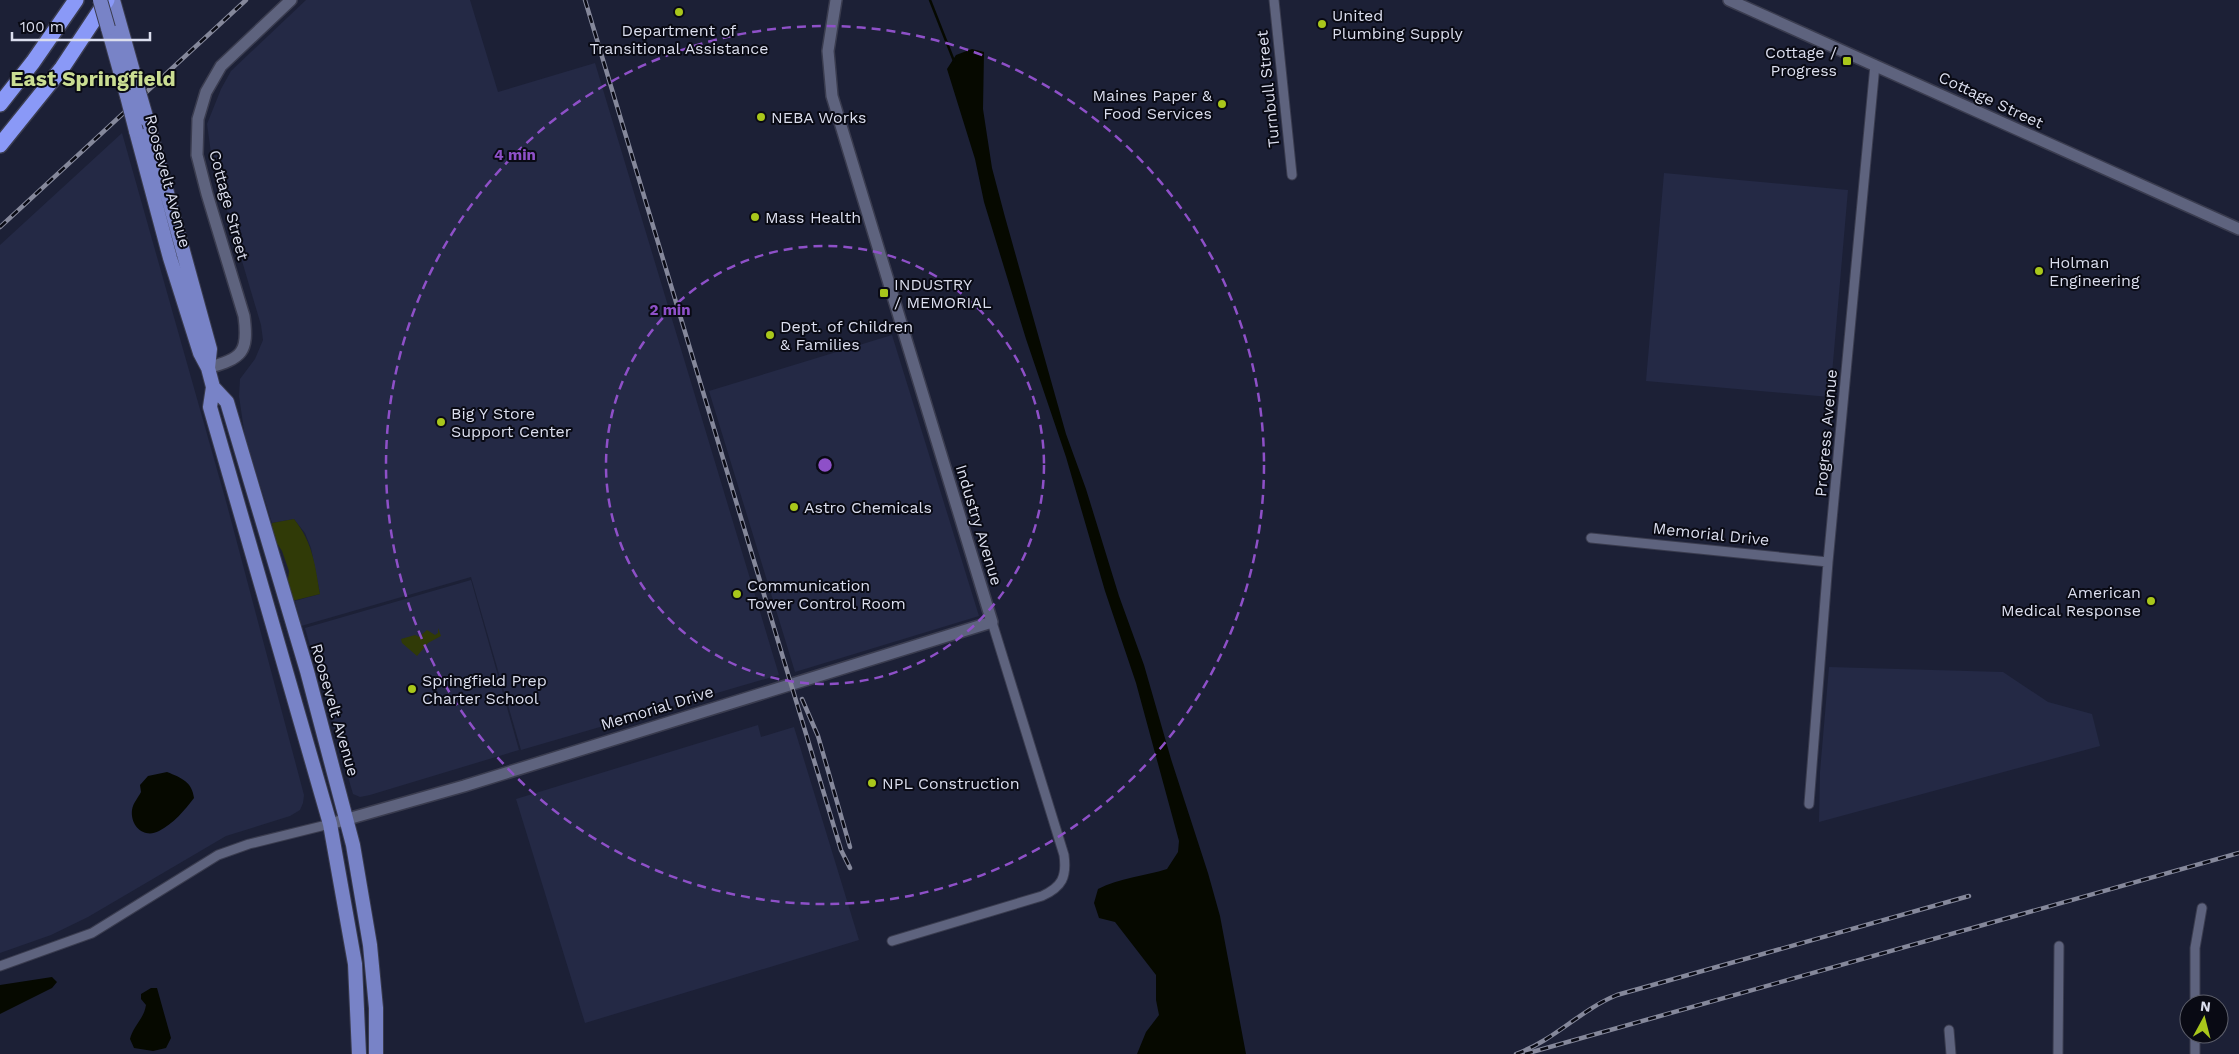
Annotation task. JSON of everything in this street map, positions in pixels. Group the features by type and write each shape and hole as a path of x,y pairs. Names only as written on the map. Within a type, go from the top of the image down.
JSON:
{"highway":[{"path":"0,104 38,56 76,0"},
{"path":"0,145 62,68 107,0"}],"main road":[{"name":"Roosevelt Avenue","path":"100,0 114,28 136,82 210,349 208,368"},
{"name":"Roosevelt Avenue","path":"113,0 114,28 136,131 170,258 200,352 208,368 213,387 210,407 330,824 355,964 359,1054"},
{"name":"Roosevelt Avenue","path":"213,387 227,402 287,610 307,671 347,820 370,945 376,1008 376,1054"},
{"path":"244,527 263,522"},
{"path":"269,615 287,610"}],"street":[{"name":"Cottage Street","path":"208,368 226,363 237,357 242,350 246,337 244,316 196,155 198,119 206,92 221,66 291,0"},
{"name":"Industry Avenue","path":"836,0 828,51 832,96 1066,866 1055,890 1042,896 892,941"},
{"name":"Turnbull Street","path":"1274,0 1292,175"},
{"name":"Cottage Street","path":"1729,0 2239,229"},
{"name":"Progress Avenue","path":"1808,804 1828,562 1875,64"},
{"name":"Memorial Drive","path":"1591,538 1828,562"},
{"name":"Memorial Drive","path":"330,824 992,622"},
{"path":"0,966 92,933 218,855 249,844 330,824"},
{"path":"2195,994 2195,948 2202,908"},
{"path":"2058,1054 2059,946"},
{"path":"1949,1030 1951,1054"}],"shaded area":[{"name":"Big Y Store Support Center","path":"306,0 470,0 498,92 595,63 779,675 521,750 471,577 301,626 295,601 320,594 311,548 305,533 294,519 272,523 245,437 239,396 240,379 255,359 263,340 261,325 212,160 207,124 221,89 231,71"},
{"path":"972,49 984,52 983,109 992,168 1005,217 1066,434 1086,489 1119,596 1144,665 1171,759 1208,873 1220,916 1246,1054 1137,1054 1146,1032 1159,1015 1156,1000 1156,975 1115,922 1099,918 1094,903 1098,889 1106,885 1167,869 1178,852 1179,841 1136,683 1105,591 1066,457 1026,339 984,202 975,159 947,69 956,55"},
{"path":"122,133 227,505 304,795 303,803 300,810 290,816 226,836 88,917 51,935 0,953 0,245"},
{"path":"1664,173 1848,190 1830,397 1646,381"},
{"path":"892,335 979,616 795,672 709,391"},
{"name":"Springfield Prep Charter School","path":"471,580 519,750 370,795 360,797 353,794 305,628"},
{"path":"1829,667 2003,672 2048,702 2092,714 2100,746 1819,822 1820,772"},
{"path":"758,725 761,737 794,727 859,940 585,1023 516,799"},
{"path":"167,772 189,784 194,798 169,825 153,833 143,832 136,826 132,816 133,805 141,792 140,785 148,776"},
{"path":"52,977 57,982 52,988 0,1014 0,985"},
{"path":"151,988 157,988 171,1038 166,1048 153,1051 134,1048 130,1039 145,1010 146,1005 141,999 141,994"}],"green space":[{"path":"294,519 309,546 315,564 320,594 292,601 287,588 289,571 282,551 273,537 272,523"},
{"path":"438,628 441,636 428,643 417,656 402,643 401,639 415,635 419,637 427,630 435,635 438,633"}],"waterway":[{"path":"930,0 954,61"}],"railway":[{"path":"0,227 246,0"},
{"path":"585,0 841,850 850,868"},
{"path":"802,699 818,736 850,847"},
{"path":"1525,1054 2239,853"},
{"path":"1516,1054 1543,1041 1591,1009 1617,995 1969,896"}],"place":[{"name":"Department of Transitional Assistance","path":"679,12"},
{"name":"United Plumbing Supply","path":"1322,24"},
{"name":"Cottage / Progress","path":"1847,61"},
{"name":"Maines Paper & Food Services","path":"1222,104"},
{"name":"NEBA Works","path":"761,117"},
{"name":"Mass Health","path":"755,217"},
{"name":"Holman Engineering","path":"2039,271"},
{"name":"INDUSTRY / MEMORIAL","path":"884,293"},
{"name":"Dept. of Children & Families","path":"770,335"},
{"name":"Big Y Store Support Center","path":"441,422"},
{"name":"Astro Chemicals","path":"794,507"},
{"name":"Communication Tower Control Room","path":"737,594"},
{"name":"American Medical Response","path":"2151,601"},
{"name":"Springfield Prep Charter School","path":"412,689"},
{"name":"NPL Construction","path":"872,783"}],"district":[{"name":"East Springfield","path":"93,78"}]}
